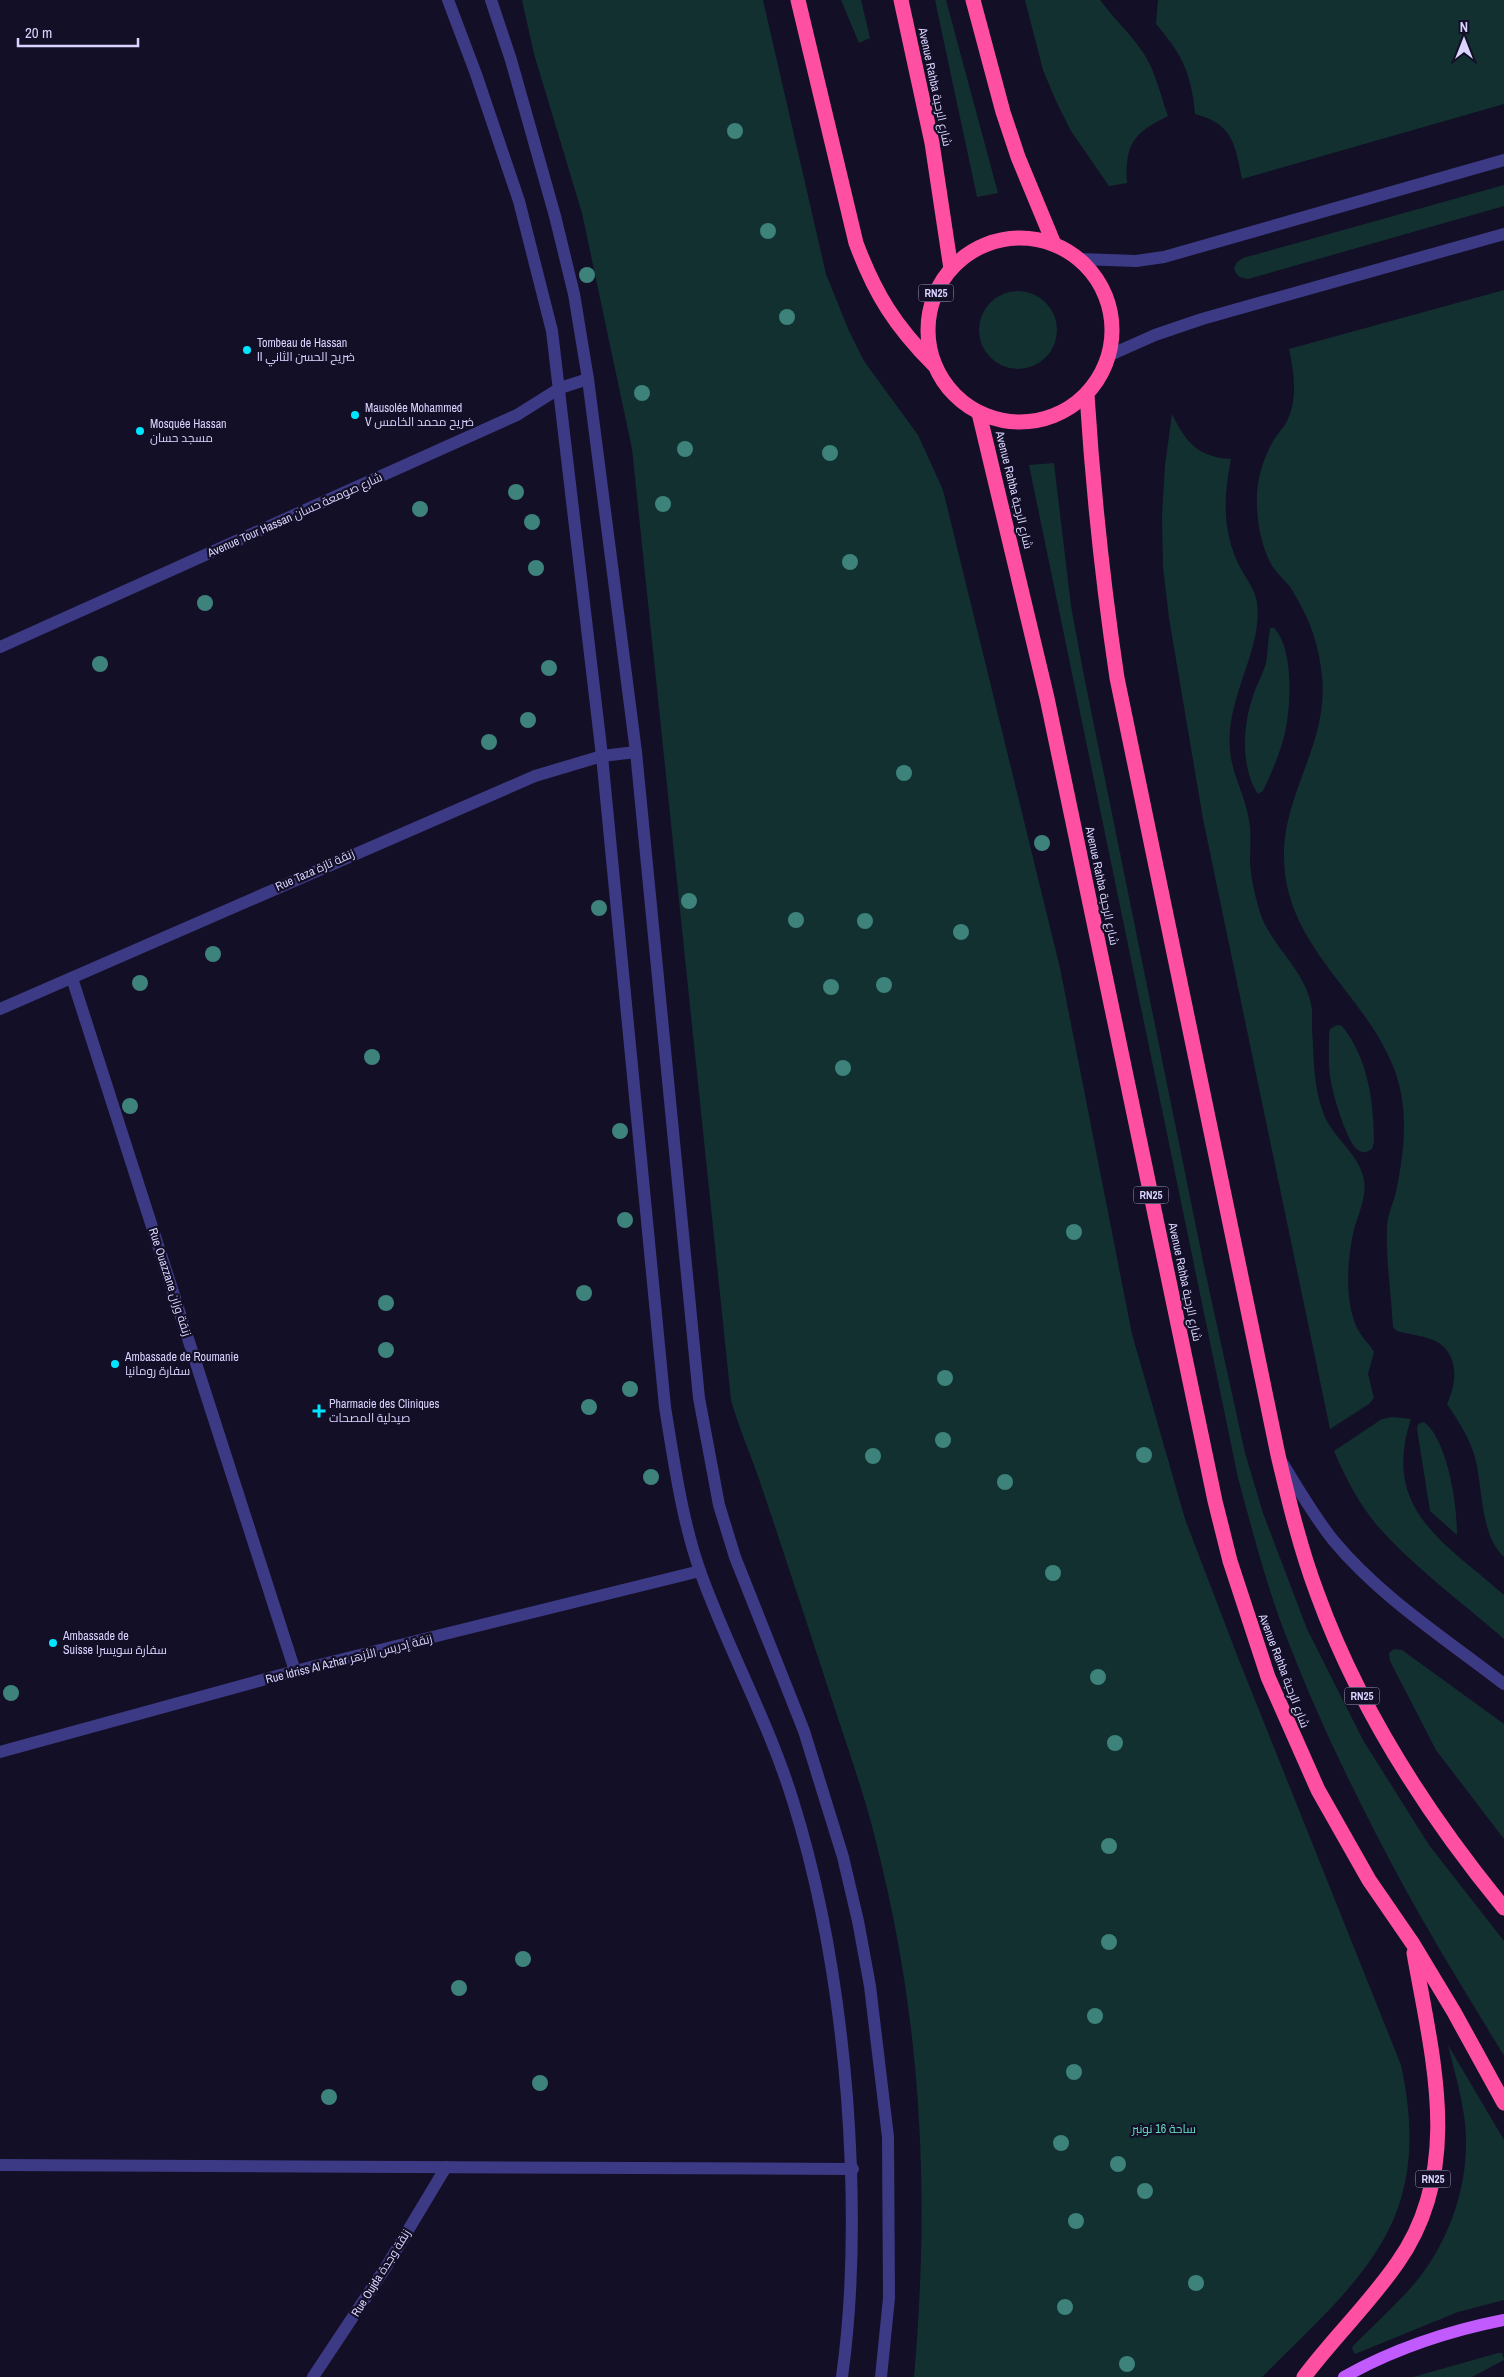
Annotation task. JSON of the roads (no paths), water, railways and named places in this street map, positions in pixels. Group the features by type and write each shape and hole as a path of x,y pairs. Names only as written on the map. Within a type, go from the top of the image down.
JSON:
{"highway":[{"path":"798,0 856,243 862,261 879,297 895,322 935,365"},
{"name":"Avenue Rahba شارع الرحبة","path":"901,0 932,143 951,269"},
{"path":"973,0 1003,112 1018,157 1054,244"},
{"name":"RN25","path":"1026,238 1054,244 1080,259 1094,275 1112,313 1113,334 1110,355 1104,369 1087,395 1064,412 1036,421 1007,421 979,413 961,401 945,385 935,365 928,341 929,315 936,291 951,269 973,251 998,241 1026,238"},
{"name":"RN25","path":"1087,395 1094,500 1103,584 1117,678 1278,1454 1295,1524 1316,1593 1344,1659 1376,1724 1413,1786 1504,1908"},
{"name":"Avenue Rahba شارع الرحبة","path":"979,413 1043,679 1215,1501 1230,1561 1268,1678 1314,1782 1369,1880 1413,1944 1504,2103"},
{"name":"RN25","path":"1304,2377 1372,2298 1399,2261 1420,2220 1434,2176 1439,2131 1437,2085 1413,1944"}],"main road":[{"path":"1344,2377 1367,2364 1416,2344 1467,2328 1504,2320"}],"street":[{"path":"448,0 476,74 518,201 552,331 602,756 665,1407 674,1462 700,1571 773,1744 793,1802 810,1862 835,1984 844,2058 852,2169 854,2243 851,2310 842,2377"},
{"path":"491,0 511,60 555,216 574,294 588,379 636,752 699,1398 708,1451 719,1505 735,1557 804,1731 826,1803 858,1921 870,1986 888,2137 889,2298 881,2377"},
{"path":"1080,259 1136,261 1164,257 1504,160"},
{"path":"1110,355 1155,335 1194,322 1504,234"},
{"name":"Avenue Tour Hassan شارع صومعة حسان","path":"0,647 517,415 560,388 588,379"},
{"name":"Rue Taza زنقة تازة","path":"0,1009 526,780 602,756 636,752"},
{"name":"Rue Ouazzane زنقة وزان","path":"72,978 295,1672"},
{"path":"1278,1454 1303,1499 1318,1520 1334,1541 1369,1578 1504,1684"},
{"name":"Rue Idriss Al Azhar زنقة إدريس الأزهر","path":"0,1752 295,1672 700,1571"},
{"path":"0,2165 852,2169"},
{"name":"Rue Oujda زنقة وجدة","path":"312,2377 386,2267 446,2167"}],"place":[{"name":"Tombeau de Hassan II ضريح الحسن الثاني","path":"247,350"},
{"name":"Mausolée Mohammed V ضريح محمد الخامس","path":"355,415"},
{"name":"Mosquée Hassan مسجد حسان","path":"140,431"},
{"name":"Ambassade de Roumanie سفارة رومانيا","path":"115,1364"},
{"name":"Pharmacie des Cliniques صيدلية المصحات","path":"319,1411"},
{"name":"Ambassade de Suisse سفارة سويسرا","path":"53,1643"}],"park label":[{"name":"ساحة 16 نونبر","path":"1164,2129"}]}
